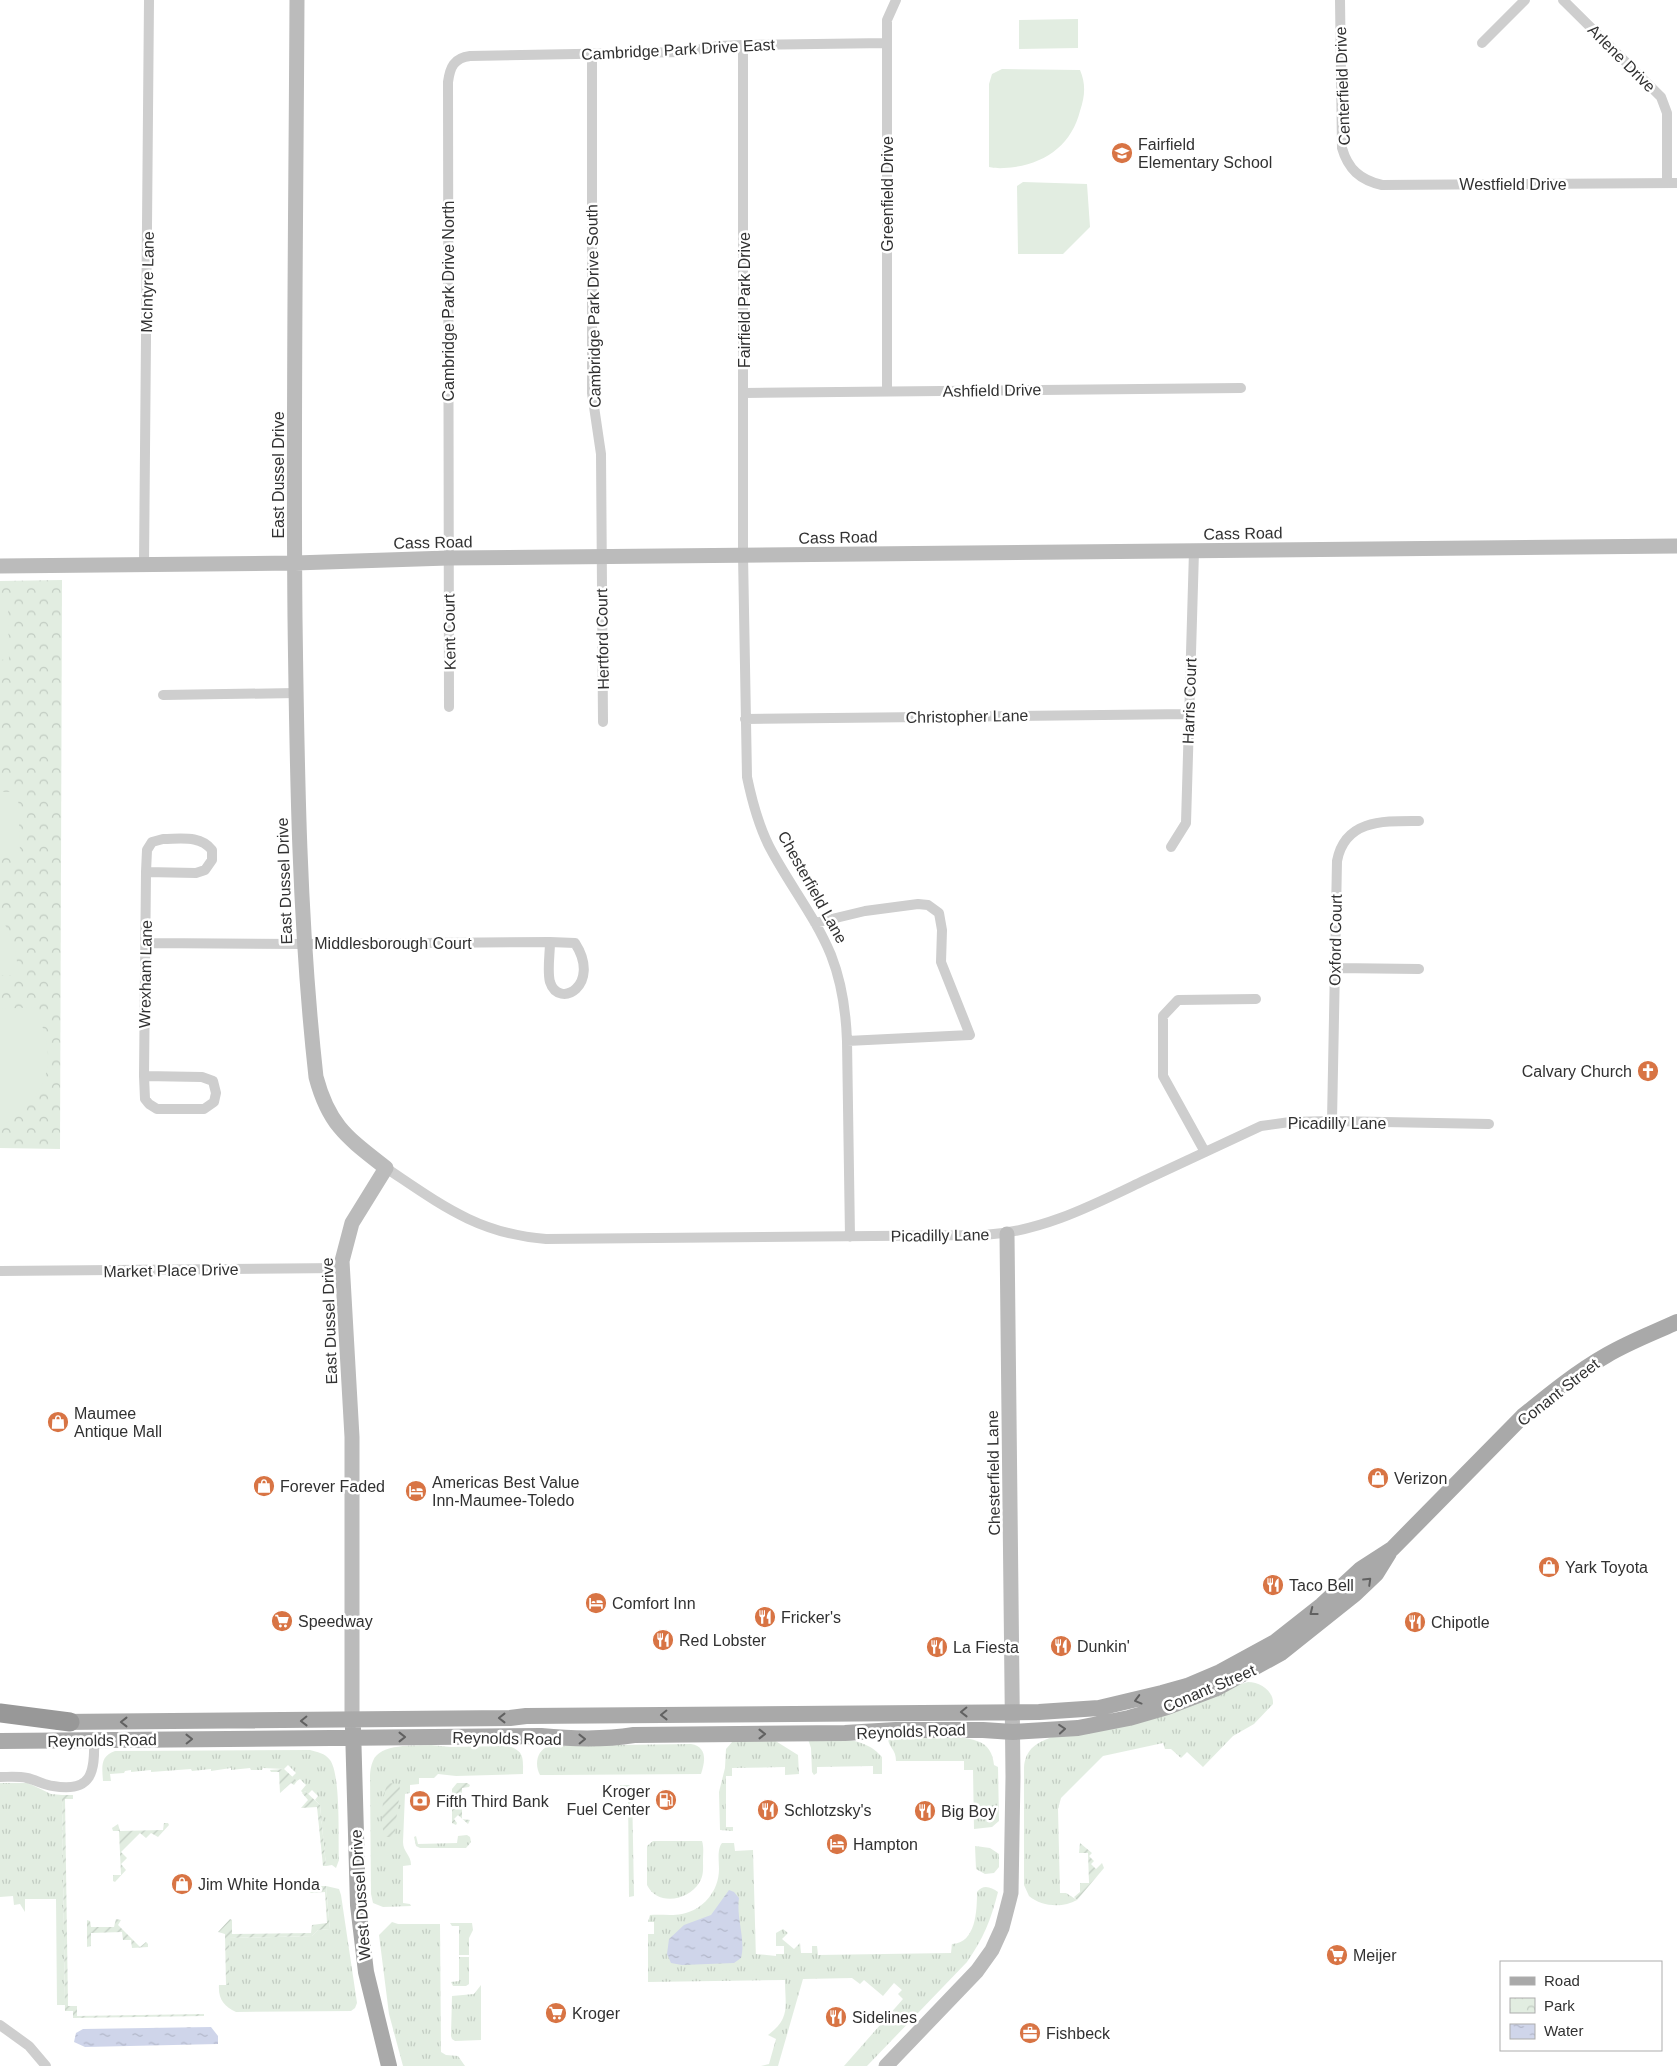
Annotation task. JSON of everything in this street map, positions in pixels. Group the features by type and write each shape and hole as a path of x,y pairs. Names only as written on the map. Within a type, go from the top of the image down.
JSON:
{"highway":[{"path":"0,1713 70,1722"}],"main road":[{"name":"Conant Street","path":"1013,1732 1078,1728 1153,1711 1200,1695 1264,1664 1291,1646 1340,1608 1376,1574 1392,1549 1523,1416 1572,1377 1606,1356 1677,1322"},
{"name":"Conant Street","path":"1013,1712 1069,1711 1124,1704 1187,1686 1275,1642 1322,1605 1361,1569 1392,1549"},
{"name":"Reynolds Road","path":"0,1722 352,1721 562,1716 1013,1712"},
{"name":"West Dussel Drive","path":"352,1721 357,1896 366,1972 389,2066"},
{"name":"Reynolds Road","path":"0,1741 541,1736 578,1739 615,1738 634,1735 845,1734 896,1730 1013,1732"}],"street":[{"name":"McIntyre Lane","path":"144,564 149,0"},
{"name":"East Dussel Drive","path":"297,0 295,563 296,693 303,944 315,1069 321,1097 327,1110 346,1136 386,1168 352,1223 346,1239 343,1268 352,1437 352,1721"},
{"name":"Greenfield Drive","path":"887,391 886,43 887,20 896,0"},
{"name":"Centerfield Drive","path":"1340,0 1342,148 1345,158 1353,170"},
{"path":"1482,43 1525,0"},
{"name":"Arlene Drive","path":"1563,0 1661,97 1667,113 1672,183"},
{"name":"Cambridge Park Drive East","path":"470,56 684,52 719,46 886,43"},
{"name":"Fairfield Park Drive","path":"743,45 743,555"},
{"name":"Cambridge Park Drive South","path":"592,54 592,394 601,454 601,557"},
{"name":"Cambridge Park Drive North","path":"448,558 448,82 452,66 460,57 470,56"},
{"name":"Westfield Drive","path":"1353,170 1370,182 1382,184 1672,183"},
{"name":"Ashfield Drive","path":"744,393 1241,388"},
{"name":"Cass Road","path":"0,566 295,563 448,558 1677,546"},
{"name":"Harris Court","path":"1171,846 1186,823 1194,551"},
{"name":"Chesterfield Lane","path":"743,555 747,777 753,804 761,827 783,871 815,923 831,955 838,975 846,1014 850,1237"},
{"name":"Hertford Court","path":"601,557 603,722"},
{"name":"Kent Court","path":"448,558 449,707"},
{"path":"163,695 296,693"},
{"name":"Christopher Lane","path":"745,719 1189,714"},
{"name":"Oxford Court","path":"1332,1121 1337,861 1344,841 1352,832 1364,826 1419,821"},
{"name":"Wrexham Lane","path":"144,1076 202,1076 213,1081 216,1093 214,1102 204,1109 158,1109 149,1104 145,1099 144,1076 146,872 147,850 152,842 163,839 198,839 206,843 212,850 212,860 205,870 196,873 146,872"},
{"path":"815,923 865,911 918,904 928,905 939,913 942,930 941,962 970,1035 847,1041"},
{"name":"Middlesborough Court","path":"146,943 550,942 575,943 582,953 584,975 580,986 569,994 560,993 553,988 550,981 550,942"},
{"path":"1335,968 1419,968"},
{"path":"1206,1152 1163,1076 1163,1016 1178,1000 1256,999"},
{"name":"Picadilly Lane","path":"386,1168 450,1210 480,1225 524,1238 706,1239 1008,1234 1055,1220 1100,1202 1261,1126 1290,1122 1332,1121 1489,1124"},
{"name":"Chesterfield Lane","path":"886,2066 977,1971 992,1950 1002,1928 1011,1893 1013,1866 1013,1712 1008,1234"},
{"name":"Market Place Drive","path":"0,1272 343,1268"},
{"path":"0,1777 26,1778 54,1787 79,1786 92,1774 94,1766 94,1740"},
{"path":"0,2025 29,2046 46,2066"}],"green space":[{"path":"1078,19 1078,48 1019,49 1019,20"},
{"path":"1002,69 1080,70 1084,95 1082,106 1071,133 1057,149 1038,161 1015,167 999,168 989,167 989,84 992,74"},
{"path":"1023,182 1087,184 1090,227 1063,254 1018,254 1017,186"},
{"path":"62,580 60,1149 0,1148 0,581"},
{"path":"0,610 8,610 9,659 0,660"},
{"path":"0,792 18,792 20,852 0,852"},
{"path":"0,916 13,944 19,975 0,975"},
{"path":"37,1007 48,1054 44,1080 26,1108 18,1116 0,1126 0,1009"},
{"path":"1253,1682 1269,1691 1273,1704 1254,1724 1233,1736 1203,1767 1187,1752 1181,1758 1171,1749 1165,1749 1163,1743 1103,1756 1061,1798 1058,1809 1060,1893 1066,1893 1077,1900 1071,1903 1053,1905 1034,1900 1029,1896 1024,1885 1024,1768 1027,1755 1038,1743 1055,1736"},
{"path":"958,1737 984,1744 991,1753 994,1765 998,1767 999,1821 992,1827 974,1829 973,1770 964,1770 964,1761 896,1761 888,1738"},
{"path":"808,1739 848,1740 866,1745 882,1757 882,1774 873,1774 873,1766 817,1767 817,1773 814,1775"},
{"path":"774,1740 798,1755 799,1774 785,1775 785,1767 732,1768 732,1776 726,1776 726,1827 733,1827 733,1831 720,1830 719,1792 725,1768 726,1749 733,1741"},
{"path":"691,1744 700,1748 703,1752 704,1765 701,1774 540,1775 537,1766 539,1754 549,1746"},
{"path":"431,1745 450,1747 508,1746 518,1750 522,1756 523,1774 456,1776 438,1774 434,1778 419,1778 419,1784 410,1785 410,1793 405,1794 403,1842 411,1865 403,1866 403,1903 410,1904 411,1906 383,1907 373,1903 371,1894 370,1776 372,1764 377,1755 390,1748"},
{"path":"310,1750 326,1756 334,1768 338,1808 339,1860 336,1868 332,1865 326,1866 320,1805 315,1800 318,1796 312,1790 308,1794 305,1791 303,1793 301,1791 306,1785 300,1779 297,1781 292,1777 296,1773 288,1765 284,1769 263,1768 262,1770 251,1770 250,1768 231,1770 231,1768 211,1771 211,1769 192,1771 191,1769 131,1772 131,1770 124,1773 110,1774 111,1781 103,1781 102,1767 104,1759 115,1751"},
{"path":"284,1769 297,1781 294,1785 291,1783 280,1793 279,1772 271,1772 270,1770"},
{"path":"0,1783 28,1783 51,1794 62,1795 65,2005 57,2005 56,1899 25,1899 25,1912 20,1904 14,1905 13,1896 0,1897"},
{"path":"388,1783 399,1784 400,1790 394,1837 385,1837 383,1832 383,1802"},
{"path":"457,1783 467,1783 470,1785 469,1787 462,1788 462,1819 458,1815 454,1819 457,1823 456,1825 452,1823 452,1789"},
{"path":"620,1785 632,1787 634,1896 629,1897 628,1789 620,1788"},
{"path":"305,1791 320,1805 326,1866 323,1866 317,1807 301,1808 308,1800 302,1793"},
{"path":"62,1795 73,1795 73,1799 65,1799 68,2006 77,2006 77,2016 204,2014 204,2016 73,2018 73,2011 65,2011"},
{"path":"164,1823 169,1825 158,1837 151,1833 146,1838 140,1833 121,1852 127,1858 121,1864 126,1870 115,1882 113,1881 113,1875 121,1875 119,1831 113,1831 112,1828 118,1824 120,1831 163,1830"},
{"path":"467,1835 470,1837 471,1842 466,1848 420,1848 416,1846 414,1837 416,1836 418,1844 457,1843 458,1836"},
{"path":"653,1841 702,1841 703,1869 701,1880 688,1894 673,1899 665,1898 652,1892 647,1885 647,1846"},
{"path":"722,1843 734,1843 735,1851 753,1850 756,1960 756,1954 776,1956 776,1954 784,1954 784,1946 776,1946 776,1933 783,1929 788,1933 782,1939 794,1949 800,1943 801,1953 812,1953 812,1946 817,1946 818,1955 951,1953 952,1944 966,1938 974,1925 977,1892 979,1889 987,1887 998,1892 986,1929 967,1962 867,2066 844,2066 903,1999 898,1994 902,1990 894,1983 883,1996 864,1980 860,1984 852,1978 803,1979 778,2066 761,2066 769,2064 776,2039 768,2035 780,2023 785,2011 785,1980 648,1982 648,1934 654,1934 654,1922 648,1922 650,1915 682,1914 690,1912 703,1904 716,1885 719,1869 719,1852"},
{"path":"1080,1843 1092,1853 1089,1856 1094,1861 1091,1864 1096,1869 1102,1863 1104,1868 1077,1900 1074,1897 1080,1892 1080,1883 1089,1883 1088,1853 1079,1853"},
{"path":"975,1846 990,1848 999,1854 999,1867 994,1873 985,1874 976,1869"},
{"path":"312,1886 326,1886 330,1929 318,1930 312,1936 229,1938 229,1985 226,1985 225,1934 218,1932 230,1919 232,1920 232,1934 311,1933 312,1925 327,1923 325,1892 310,1893 309,1889"},
{"path":"326,1886 339,1889 341,1895 357,2003 355,2008 351,2011 236,2012 228,2007 221,1998 219,1985 229,1985 228,1938 312,1936 318,1930 330,1929"},
{"path":"116,1919 121,1920 118,1925 140,1947 146,1942 148,1947 132,1948 131,1940 123,1940 122,1932 91,1933 91,1946 87,1947 87,1920 90,1921 91,1927 114,1927"},
{"path":"392,1922 398,1924 440,1924 441,2052 446,2055 458,2056 465,2066 403,2066 389,2014 379,1935"},
{"path":"450,1923 472,1923 473,1930 469,1938 469,1955 459,1955 459,1926 452,1926"},
{"path":"459,1957 469,1957 469,1984 466,1986 453,1986 451,1982 459,1981"},
{"path":"481,1985 481,2040 455,2041 451,2036 452,1996 474,1994"}],"water":[{"path":"729,1890 734,1892 739,1898 741,1958 734,1963 682,1965 671,1963 667,1954 669,1939 684,1925 711,1915"},
{"path":"211,2027 218,2036 218,2044 85,2047 74,2042 76,2033 83,2029"}],"place":[{"name":"Fairfield Elementary School","path":"1122,153"},
{"name":"Calvary Church","path":"1648,1071"},
{"name":"Maumee Antique Mall","path":"58,1422"},
{"name":"Verizon","path":"1378,1478"},
{"name":"Forever Faded","path":"264,1486"},
{"name":"Americas Best Value Inn-Maumee-Toledo","path":"416,1491"},
{"name":"Yark Toyota","path":"1549,1567"},
{"name":"Taco Bell","path":"1273,1585"},
{"name":"Comfort Inn","path":"596,1603"},
{"name":"Fricker's","path":"765,1617"},
{"name":"Speedway","path":"282,1621"},
{"name":"Chipotle","path":"1415,1622"},
{"name":"Red Lobster","path":"663,1640"},
{"name":"Dunkin'","path":"1061,1646"},
{"name":"La Fiesta","path":"937,1647"},
{"name":"Kroger Fuel Center","path":"666,1800"},
{"name":"Fifth Third Bank","path":"420,1801"},
{"name":"Schlotzsky's","path":"768,1810"},
{"name":"Big Boy","path":"925,1811"},
{"name":"Hampton","path":"837,1844"},
{"name":"Jim White Honda","path":"182,1884"},
{"name":"Meijer","path":"1337,1955"},
{"name":"Kroger","path":"556,2013"},
{"name":"Sidelines","path":"836,2017"},
{"name":"Fishbeck","path":"1030,2033"}]}
